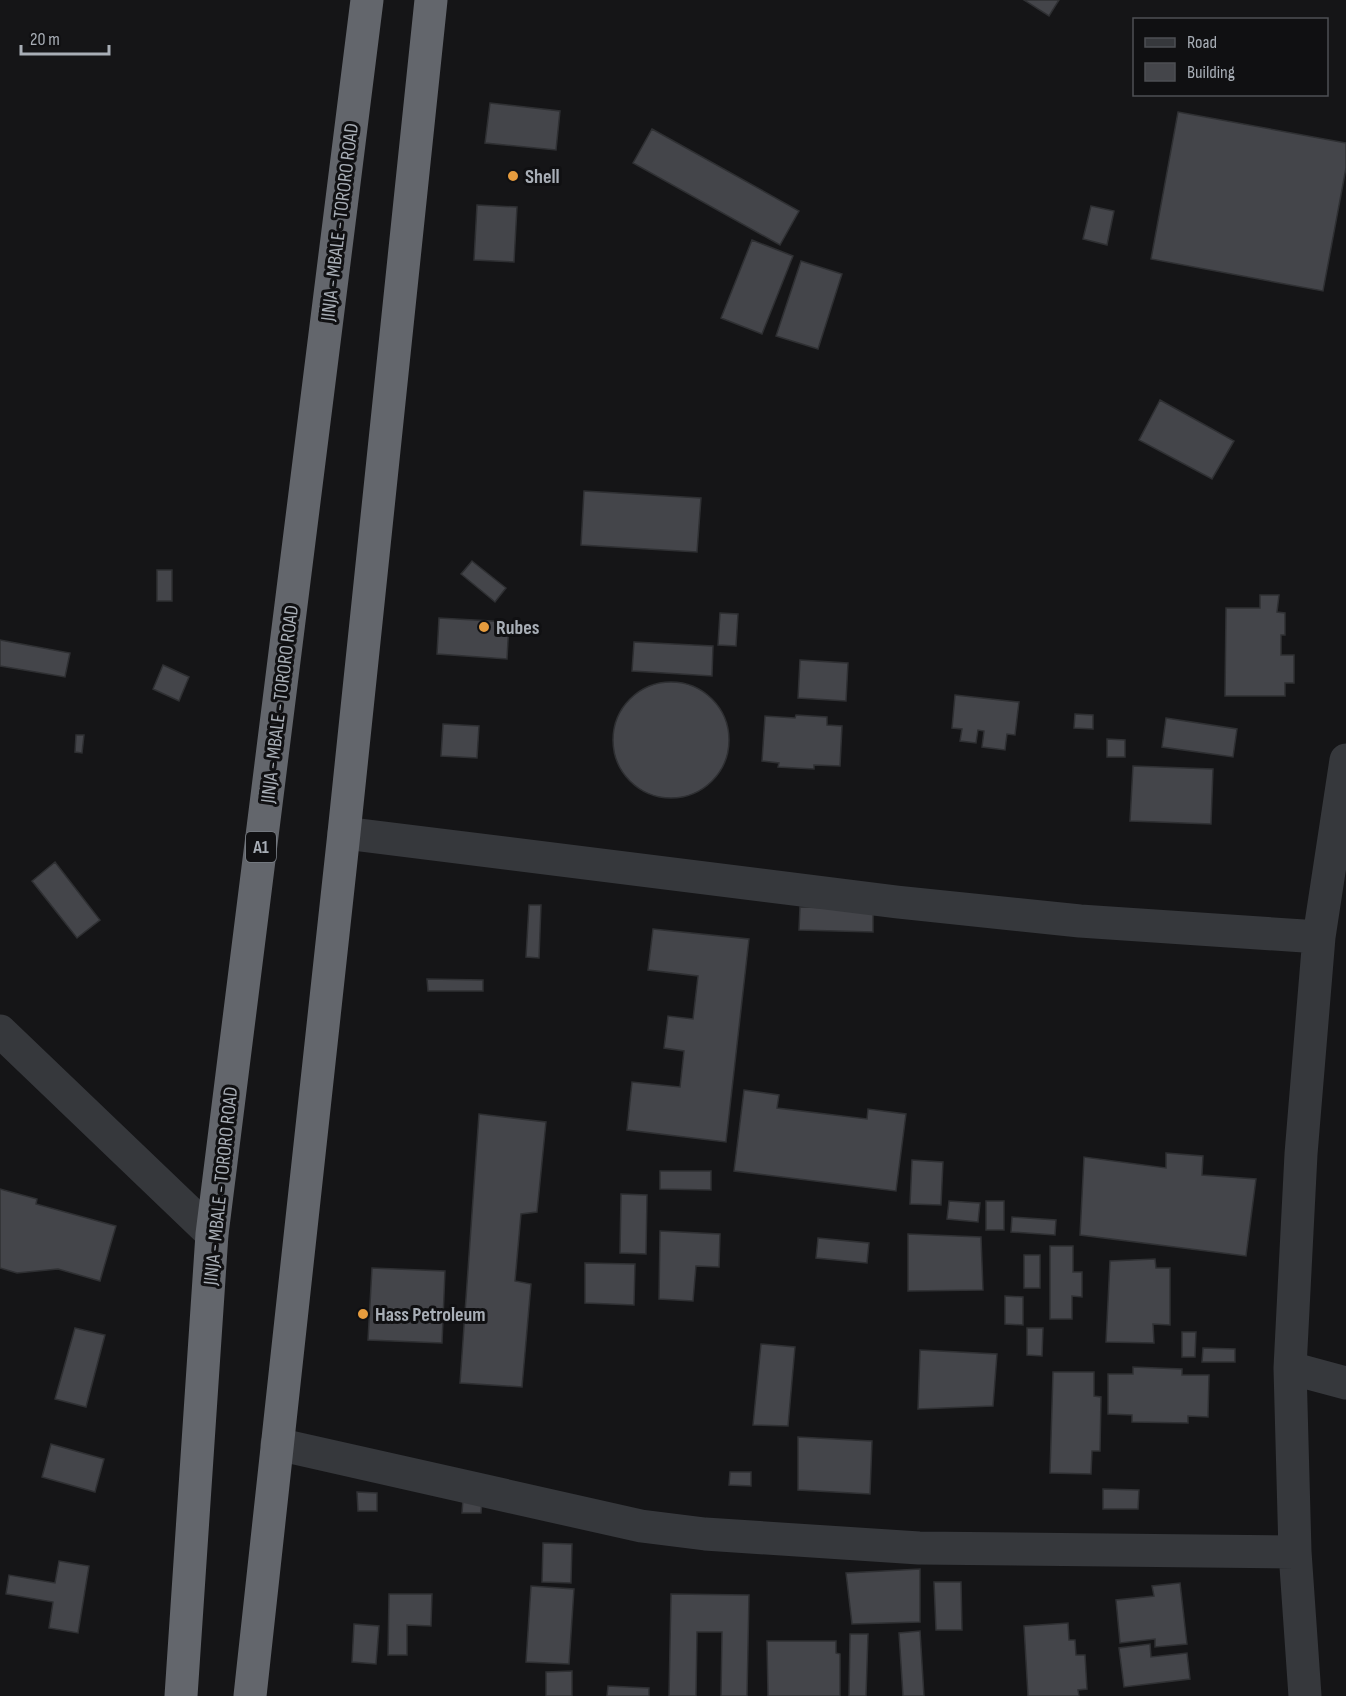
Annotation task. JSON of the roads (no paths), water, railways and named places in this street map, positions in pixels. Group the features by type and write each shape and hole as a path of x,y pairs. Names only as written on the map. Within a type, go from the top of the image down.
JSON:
{"highway":[{"name":"JINJA - MBALE - TORORO ROAD","path":"181,1696 212,1234 367,0"},
{"path":"250,1696 344,833 431,0"}],"street":[{"path":"1305,1696 1295,1552 1290,1368 1301,1154 1319,937 1346,760"},
{"path":"344,833 897,902 1080,921 1319,937"},
{"path":"6,1042 212,1234"},
{"path":"1290,1368 1346,1383"},
{"path":"277,1444 641,1526 705,1534 919,1548 1295,1552"}],"place":[{"name":"Shell","path":"513,176"},
{"name":"Rubes","path":"484,627"},
{"name":"Hass Petroleum","path":"363,1314"}]}
